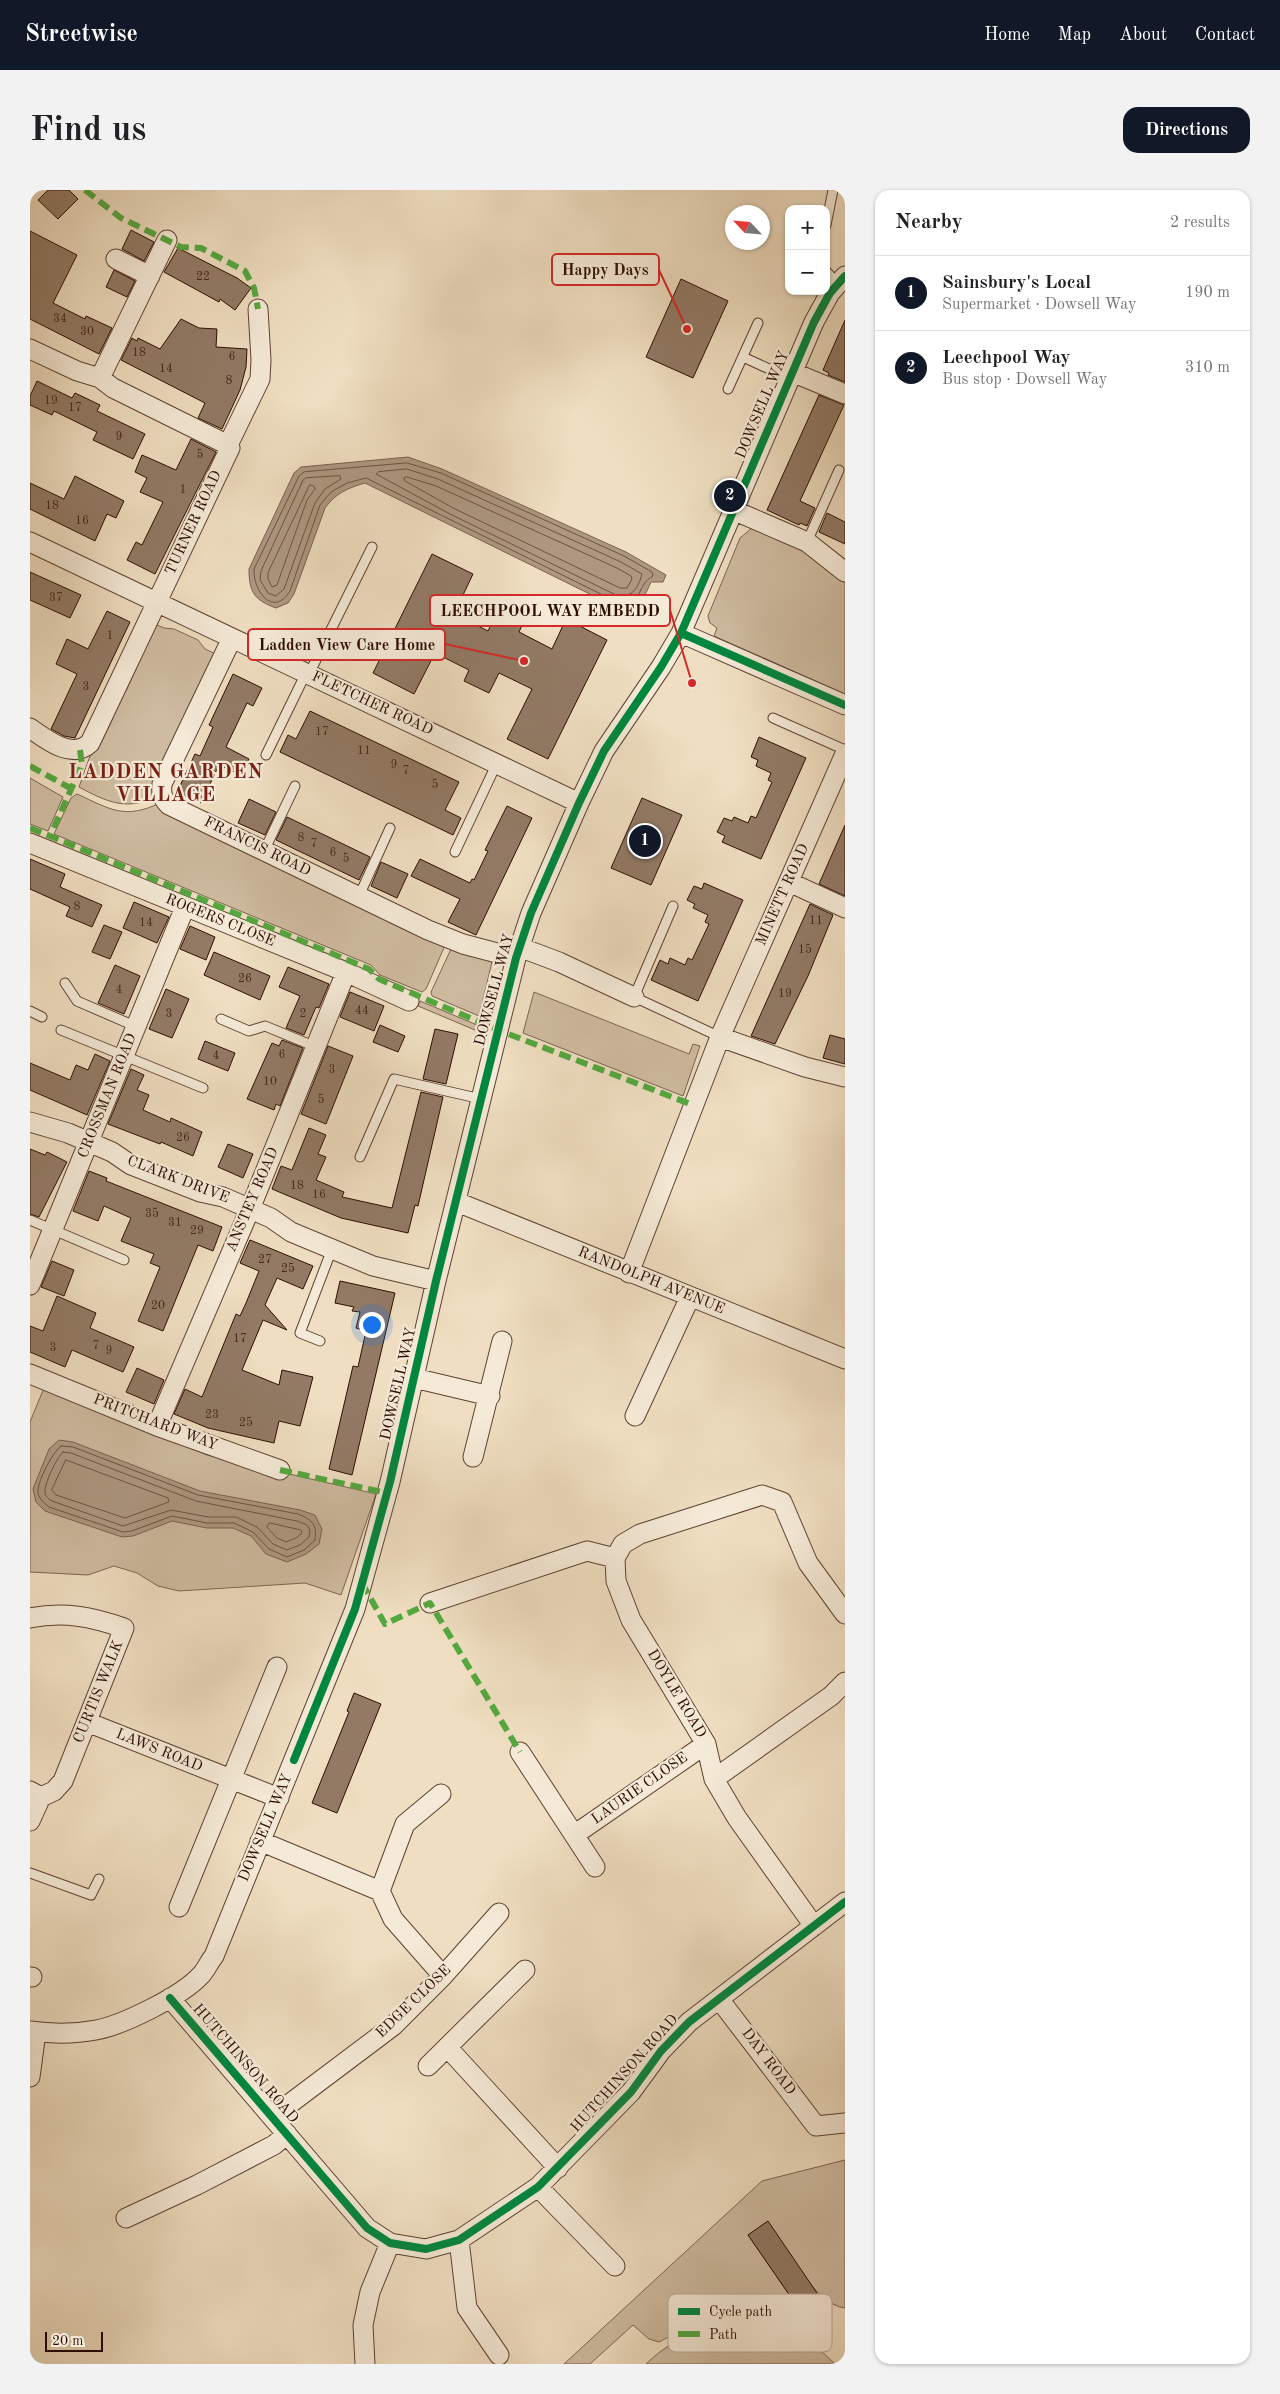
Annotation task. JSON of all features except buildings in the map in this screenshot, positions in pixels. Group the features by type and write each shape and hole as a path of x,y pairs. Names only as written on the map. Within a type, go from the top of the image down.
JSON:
{"street":[{"path":"100,378 167,240"},
{"path":"116,259 150,276"},
{"name":"DOWSELL WAY","path":"33,2032 96,2030 120,2022 170,1998 200,1976 214,1956 355,1608 390,1482 436,1281 458,1202 481,1099 518,953 579,803 604,751 661,667 681,633 790,375 836,277"},
{"name":"TURNER ROAD","path":"30,728 60,746 71,750 80,750 90,743 230,448 228,445 260,379 261,360 258,309"},
{"path":"30,349 76,371 100,378 113,388 228,445"},
{"path":"790,375 845,394"},
{"path":"733,510 807,542 821,551 845,572"},
{"name":"FLETCHER ROAD","path":"30,542 579,803"},
{"path":"681,633 845,705"},
{"name":"FRANCIS ROAD","path":"232,638 162,784 161,792 169,805 463,944 559,962 634,997"},
{"name":"MINETT ROAD","path":"629,1272 720,1037 845,754"},
{"name":"ROGERS CLOSE","path":"30,843 346,972 409,1001"},
{"path":"789,882 845,908"},
{"name":"CROSSMAN ROAD","path":"30,1284 185,907"},
{"name":"ANSTEY ROAD","path":"157,1426 250,1209 346,972"},
{"path":"720,1037 805,1067 845,1077"},
{"name":"CLARK DRIVE","path":"30,1122 68,1133 90,1142 112,1152 131,1165 200,1192 223,1197 271,1218 290,1232 373,1266 436,1281"},
{"name":"RANDOLPH AVENUE","path":"458,1202 845,1359"},
{"path":"635,1416 690,1297"},
{"path":"473,1457 490,1396 502,1340"},
{"name":"PRITCHARD WAY","path":"30,1374 157,1426 280,1470"},
{"path":"414,1378 490,1396"},
{"path":"430,1603 587,1551 615,1558 623,1544 640,1534 762,1495 782,1502 808,1563 845,1614"},
{"name":"DOYLE ROAD","path":"615,1558 616,1581 631,1620 706,1744 714,1779 737,1818 814,1926"},
{"name":"CURTIS WALK","path":"30,1618 76,1614 124,1628 63,1781 54,1791 36,1794"},
{"path":"180,1907 278,1667"},
{"path":"714,1779 831,1696 845,1682"},
{"name":"LAWS ROAD","path":"87,1722 279,1798"},
{"name":"LAURIE CLOSE","path":"574,1835 706,1744"},
{"path":"520,1752 595,1867"},
{"path":"30,1821 36,1794"},
{"path":"380,1890 404,1824 441,1794"},
{"path":"260,1841 380,1890 393,1918 443,1976"},
{"name":"HUTCHINSON ROAD","path":"170,1998 367,2228 390,2243 426,2248 459,2240 538,2187 630,2092 689,2022 845,1902"},
{"name":"EDGE CLOSE","path":"272,2117 393,2026 443,1976 499,1913"},
{"path":"428,2066 525,1970"},
{"name":"DAY ROAD","path":"720,1998 816,2126 845,2123"},
{"path":"30,2077 33,2032"},
{"path":"447,2047 558,2168"},
{"path":"126,2218 223,2172 274,2145 287,2134"},
{"path":"538,2187 616,2266"},
{"path":"459,2240 467,2308 499,2355"},
{"path":"365,2364 363,2324 370,2292 390,2243"}],"lane":[{"path":"830,205 833,190"},
{"path":"728,389 758,323"},
{"path":"743,357 790,375"},
{"path":"807,542 839,470"},
{"path":"266,755 372,547"},
{"path":"773,718 845,754"},
{"path":"455,852 496,763"},
{"path":"264,851 295,786"},
{"path":"359,896 390,828"},
{"path":"673,906 634,997 720,1037"},
{"path":"65,983 77,1002 136,1027"},
{"path":"30,1011 42,1017"},
{"path":"221,1019 249,1031 265,1026 316,1047"},
{"path":"61,1030 203,1088"},
{"path":"360,1157 394,1079 481,1099"},
{"path":"30,1220 124,1260"},
{"path":"320,1342 300,1333 332,1249"},
{"path":"30,1873 91,1895 99,1879"}],"shaded area":[{"path":"752,528 815,555 845,579 845,694 714,636 717,628 710,623 708,616 740,538"},
{"path":"155,624 164,628 174,629 198,640 205,649 220,656 214,667 208,666 190,703 192,705 186,718 183,718 164,757 165,761 156,797 135,803 117,803 79,787 90,756 101,743 113,718 110,711 118,694 126,691 141,657 140,652"},
{"path":"30,778 63,797 48,831 30,824"},
{"path":"77,794 108,808 127,812 160,803 446,943 426,989 422,992 380,975 371,965 54,834 71,798"},
{"path":"452,947 492,962 479,1016 432,996 431,992"},
{"path":"534,992 689,1054 693,1044 700,1046 683,1096 523,1033"},
{"path":"420,1001 477,1025 475,1030 418,1006"},
{"path":"44,1388 207,1455 376,1494 341,1595 305,1583 179,1591 158,1586 137,1573 114,1566 88,1575 30,1572 30,1422"},
{"path":"845,2160 845,2308 832,2303 832,2294 820,2294 812,2286 791,2259 768,2221 748,2235 789,2294 668,2294 668,2338 659,2342 649,2339 633,2325 590,2364 564,2364 762,2181"},
{"path":"668,2346 668,2352 822,2352 835,2364 646,2364"}],"water":[{"path":"408,457 442,469 626,552 666,575 663,582 651,582 642,599 635,605 616,607 365,483 343,492 325,508 294,594 288,603 276,608 262,602 254,594 250,584 249,569 294,473 301,467"},
{"path":"59,1440 73,1442 200,1491 300,1510 315,1515 322,1529 319,1544 306,1554 287,1562 266,1554 251,1536 233,1528 207,1528 172,1521 133,1536 122,1537 45,1511 36,1502 33,1489 49,1449"}],"marked path":[{"path":"85,190 121,218 181,247 201,248 245,271 254,288 258,309"},
{"path":"80,750 82,765 50,836 369,969 379,979 498,1030 693,1105"},
{"path":"30,766 72,789"},
{"path":"30,828 50,836"},
{"path":"280,1470 387,1493"},
{"path":"362,1583 385,1624 430,1603 520,1752"}],"cycle path":[{"path":"294,1760 355,1609 390,1482 436,1281 516,958 531,913 604,751 661,667 681,633 814,322 830,293 845,276"},
{"path":"681,633 845,705"},
{"path":"170,1998 367,2228 390,2243 426,2249 459,2240 538,2187 631,2092 661,2051 689,2022 845,1902"}],"place":[{"name":"Happy Days","path":"687,329"},
{"name":"Leechpool Way","path":"730,496"},
{"name":"Ladden View Care Home","path":"524,661"},
{"name":"LEECHPOOL WAY EMBEDD","path":"692,683"},
{"name":"Sainsbury's Local","path":"645,841"}],"district":[{"name":"LADDEN GARDEN VILLAGE","path":"166,784"}]}
